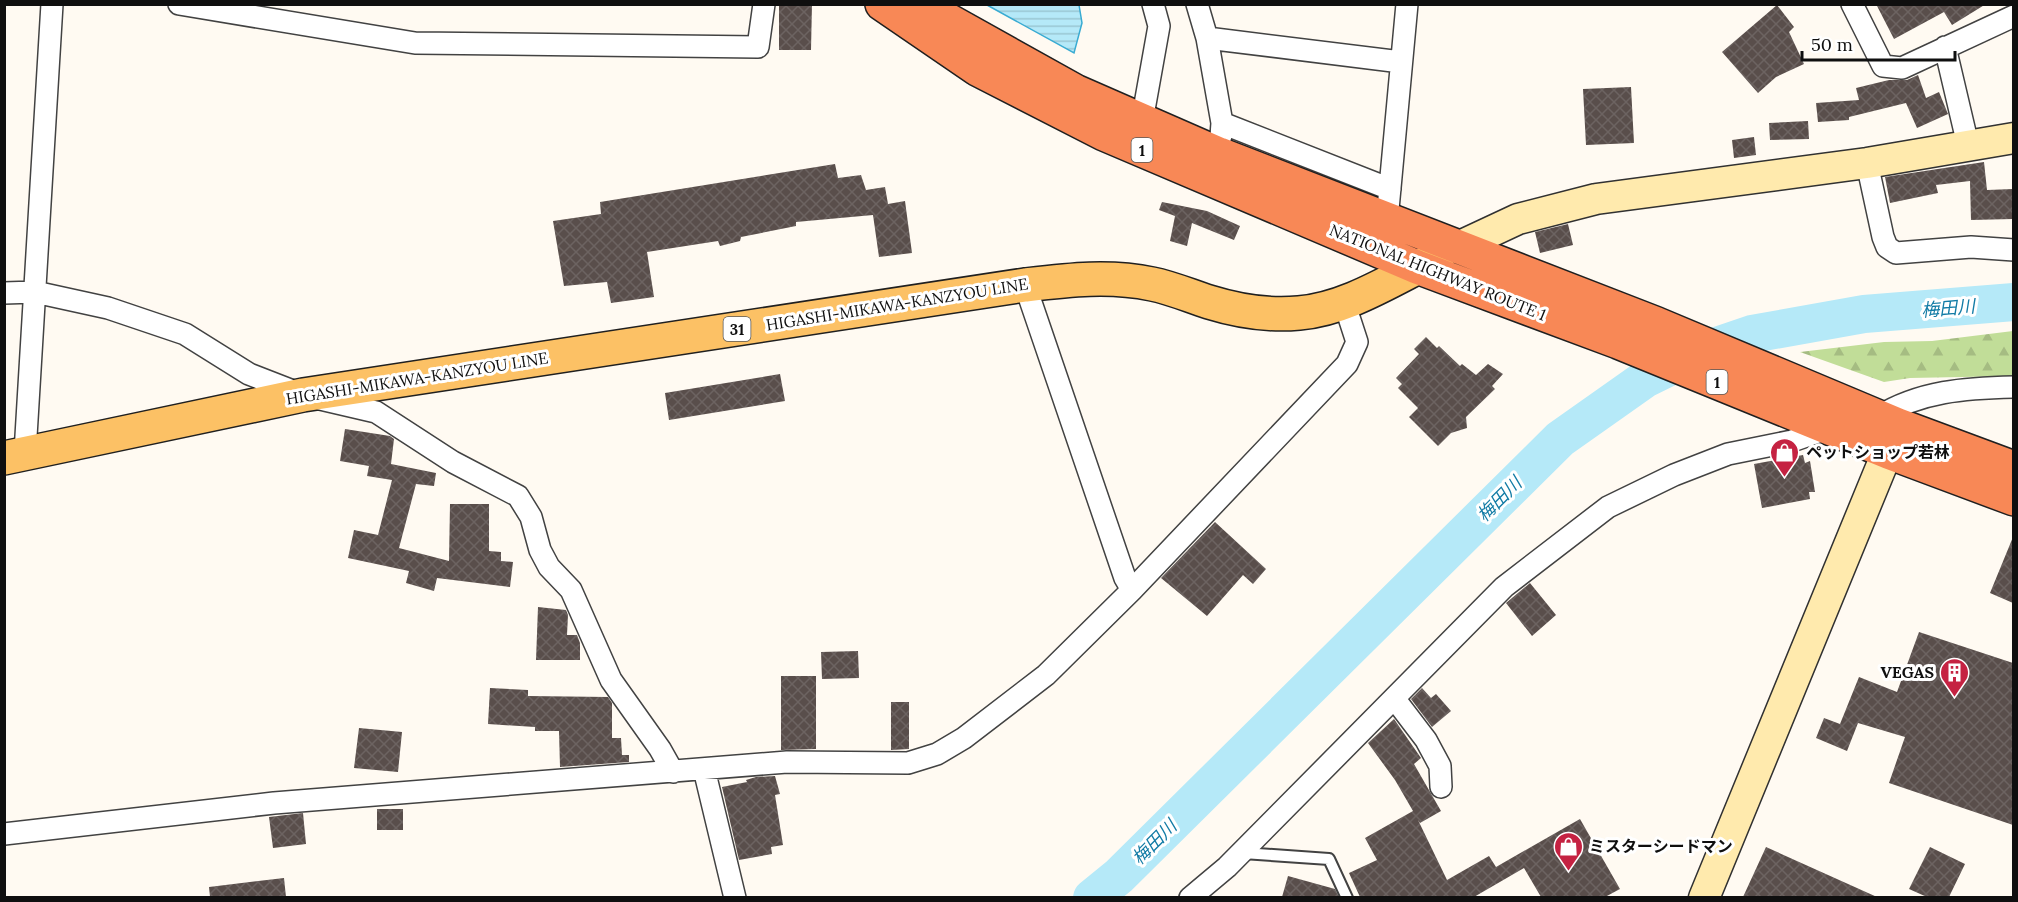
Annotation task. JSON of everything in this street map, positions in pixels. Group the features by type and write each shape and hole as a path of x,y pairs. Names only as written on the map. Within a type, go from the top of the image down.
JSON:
{"highway":[{"name":"NATIONAL HIGHWAY ROUTE 1","path":"882,4 977,69 1104,134 1417,267 1618,342 1822,425 1879,425 2013,468"},
{"name":"NATIONAL HIGHWAY ROUTE 1","path":"927,4 946,19 1075,91 1142,121 1220,139 1388,204 1458,247 1657,324 1879,425 2013,499"}],"main road":[{"name":"HIGASHI-MIKAWA-KANZYOU LINE","path":"15,456 303,394 1082,278 1126,280 1170,288 1229,308 1265,314 1301,313 1344,303 1458,247"}],"street":[{"path":"15,456 35,292 52,4"},
{"path":"179,4 416,43 758,47 764,4"},
{"path":"1142,121 1160,26 1153,4"},
{"path":"1197,4 1207,39 1220,139"},
{"path":"1388,204 1407,4"},
{"path":"1852,4 1882,66 1902,68 2013,16"},
{"path":"1207,39 1401,62"},
{"path":"1945,47 1968,145"},
{"path":"1458,247 1518,219 1596,199 1866,163 2013,138"},
{"path":"1866,163 1883,237 1887,247 1896,253 1971,247 2013,250"},
{"path":"1025,285 1117,555 1132,590"},
{"path":"4,293 35,292 108,308 185,334 249,374 303,394 376,412 453,462 518,495 531,517 540,550 549,567 571,590 611,680 660,749 673,772"},
{"path":"4,834 274,804 788,762 908,763 937,754 964,738 1046,675 1132,590 1347,364 1357,342 1344,303"},
{"path":"1704,897 1879,425 1893,408 1931,394 1971,388 2013,387"},
{"path":"1190,897 1242,853 1504,587 1608,507 1674,475 1728,454 1792,441 1822,425"},
{"path":"1394,698 1426,740 1440,766 1441,787"},
{"path":"704,769 735,897"}],"lane":[{"path":"1242,853 1329,860 1347,897"}],"green space":[{"path":"2013,331 2013,376 1910,378 1884,382 1800,352 1884,342 1932,341"}],"water":[{"path":"987,5 1079,5 1082,23 1074,53"}],"building":[{"path":"779,4 812,4 811,50 779,50"},
{"path":"1876,4 1986,4 1952,25 1944,12 1894,39"},
{"path":"1777,5 1794,27 1789,32 1804,64 1776,77 1758,93 1722,52"},
{"path":"1918,75 1926,98 1939,92 1948,114 1917,128 1906,103 1849,117 1849,120 1818,122 1816,103 1859,100 1856,88 1889,80 1907,80"},
{"path":"1631,87 1634,143 1586,145 1583,89"},
{"path":"1808,121 1809,139 1770,140 1769,123"},
{"path":"1754,137 1756,155 1734,158 1732,140"},
{"path":"1984,162 1987,190 2013,189 2013,219 1971,220 1970,181 1936,185 1938,193 1890,203 1885,177"},
{"path":"835,164 838,178 861,175 866,190 885,187 888,204 905,201 912,253 879,257 873,215 796,222 796,226 741,237 740,241 720,246 718,241 647,252 654,297 611,303 607,282 564,286 553,221 601,214 600,202"},
{"path":"1162,202 1207,211 1240,226 1234,240 1192,223 1187,246 1170,241 1175,216 1159,210"},
{"path":"1568,224 1573,245 1540,253 1535,232"},
{"path":"1426,337 1460,366 1462,364 1476,375 1488,364 1503,374 1492,386 1495,389 1466,417 1467,428 1451,433 1438,446 1409,417 1418,408 1398,388 1402,384 1396,378 1419,354 1414,349"},
{"path":"780,374 785,401 669,420 665,393"},
{"path":"345,429 390,436 394,439 391,464 436,473 434,486 416,484 399,548 449,561 450,504 489,504 489,551 501,552 501,561 513,562 510,587 437,578 434,591 406,583 409,571 348,558 354,530 378,535 392,480 367,476 369,466 340,461"},
{"name":"ペットショップ若林","path":"1803,455 1805,463 1810,461 1815,492 1809,492 1810,499 1762,508 1754,464"},
{"path":"1215,522 1266,569 1253,584 1243,575 1207,616 1161,578"},
{"path":"2013,537 2013,603 1990,593"},
{"path":"1530,583 1556,615 1532,636 1506,603"},
{"path":"538,607 566,610 567,635 577,635 580,643 580,660 536,660"},
{"name":"VEGAS","path":"1919,632 2013,663 2013,825 1889,783 1905,737 1858,723 1847,751 1816,738 1824,718 1840,724 1859,677 1897,692"},
{"path":"858,651 859,678 822,679 821,652"},
{"path":"781,676 816,676 816,749 781,750"},
{"path":"490,688 528,690 528,696 608,697 612,703 612,738 621,738 622,755 629,755 629,762 560,767 559,731 535,731 535,727 488,724"},
{"path":"1422,688 1431,698 1436,694 1451,711 1432,727 1411,699"},
{"path":"891,702 909,702 909,749 891,750"},
{"path":"1394,719 1421,758 1414,764 1441,811 1420,823 1418,820 1447,880 1489,856 1496,867 1580,819 1620,889 1605,897 1541,897 1524,868 1474,897 1360,897 1349,873 1377,860 1365,838 1413,811 1395,780 1368,743"},
{"path":"359,728 402,732 398,772 354,768"},
{"path":"775,776 780,794 775,795 783,845 771,847 772,854 739,860 722,787 747,782 746,780 756,777"},
{"path":"377,809 403,809 403,830 377,830"},
{"path":"303,813 306,844 273,848 269,817"},
{"path":"1766,847 1877,897 1743,897"},
{"path":"1930,847 1965,864 1949,897 1927,897 1909,889"},
{"path":"1288,876 1335,889 1339,897 1282,897"},
{"path":"284,878 286,897 210,897 209,887"}],"waterway":[{"name":"梅田川","path":"1092,898 1119,876 1560,439 1645,379 1702,351 1752,334 1864,314 2014,302"}],"place":[{"name":"ペットショップ若林","path":"1785,478"},
{"name":"VEGAS","path":"1955,698"},
{"name":"ミスターシードマン","path":"1568,872"}]}
